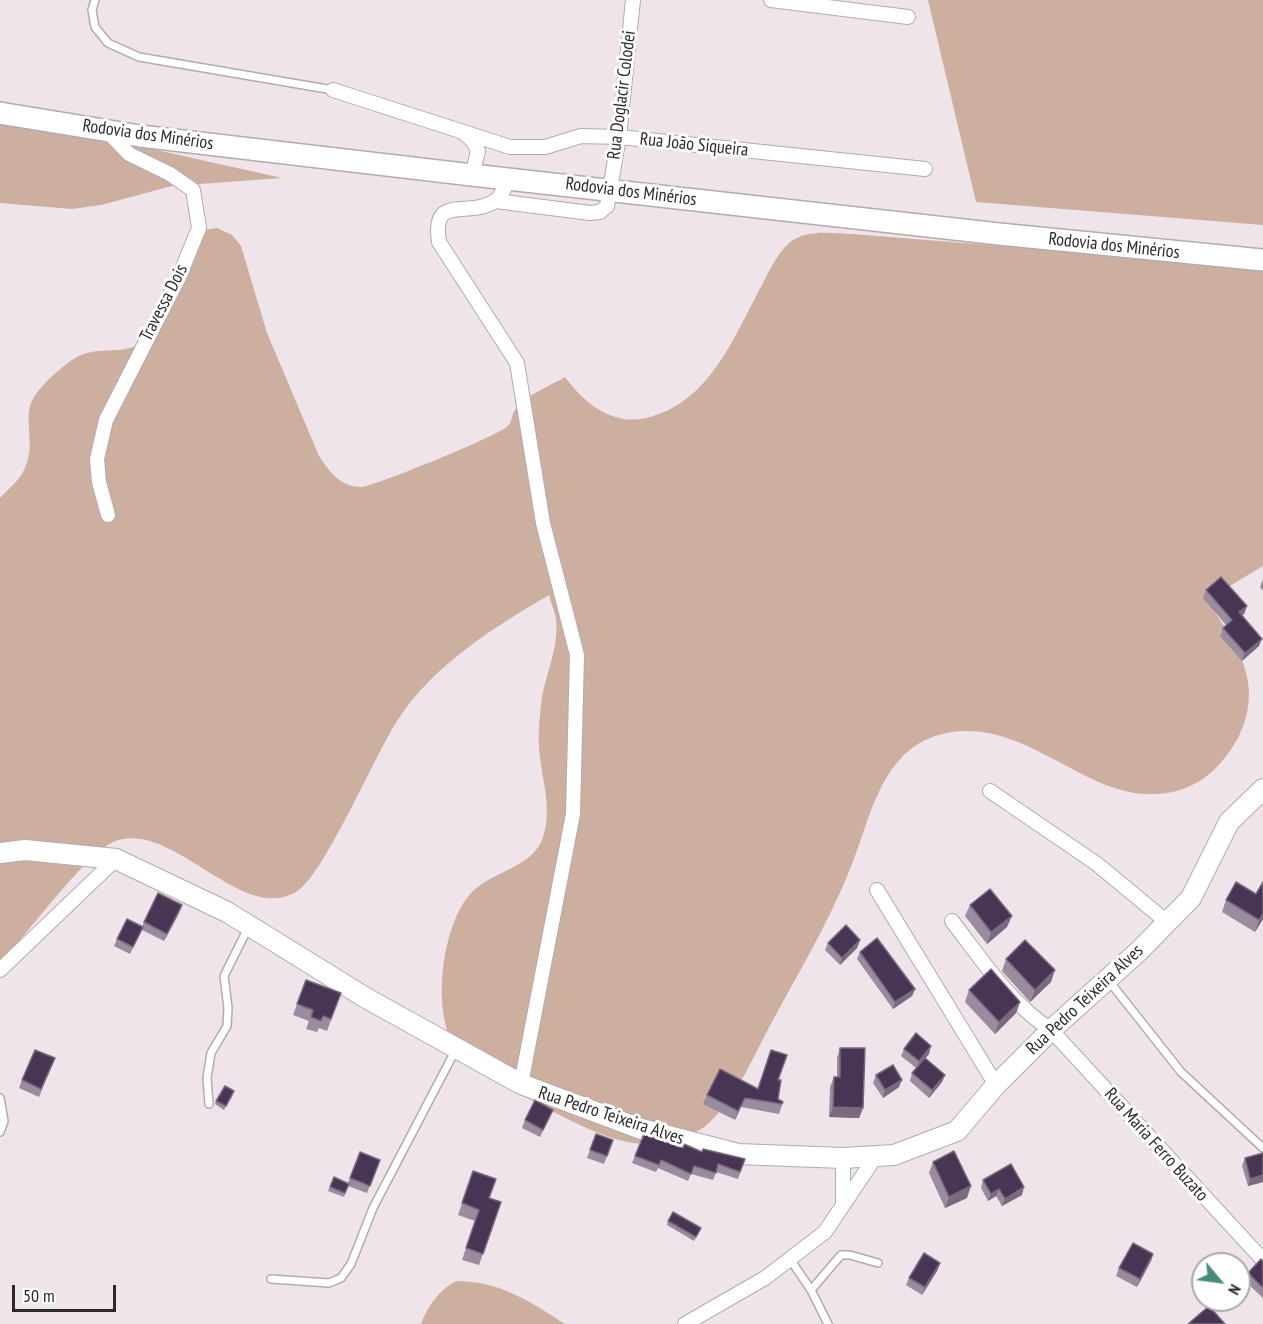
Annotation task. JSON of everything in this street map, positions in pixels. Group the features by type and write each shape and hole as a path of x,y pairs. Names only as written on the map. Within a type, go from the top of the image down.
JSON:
{"main road":[{"name":"Rodovia dos Minérios","path":"0,113 106,130 472,175 999,234 1263,260"}],"street":[{"name":"Rua Doglacir Colodei","path":"610,190 619,137 633,0"},
{"path":"771,0 908,17"},
{"name":"Rua João Siqueira","path":"333,90 510,147 545,147 581,136 619,137 925,169"},
{"name":"Travessa Dois","path":"106,130 129,154 170,174 192,190 199,228 179,278 106,420 97,459 99,482 108,515"},
{"path":"465,134 473,141 478,151 472,175"},
{"path":"496,201 510,178"},
{"path":"520,1084 573,813 577,655 543,522 517,363 439,242 436,225 442,214 452,209 480,208 496,201 590,213 600,212 607,206 610,190"},
{"name":"Rua Pedro Teixeira Alves","path":"0,853 25,850 116,859 227,912 366,998 520,1084 641,1129 738,1154 843,1158 894,1155 957,1131 996,1085 1051,1030 1191,898 1229,822 1263,789"},
{"path":"990,791 1097,864 1167,922"},
{"path":"0,970 116,859"},
{"path":"877,890 996,1085"},
{"name":"Rua Maria Ferro Buzato","path":"952,921 997,979 1034,1018 1051,1030 1263,1260"},
{"path":"685,1324 765,1278 825,1232 876,1156"},
{"path":"843,1158 843,1205"}],"lane":[{"path":"95,0 92,10 95,27 108,43 139,57 333,90"},
{"path":"209,1104 207,1078 211,1053 227,1026 228,1008 224,976 249,926"},
{"path":"1107,979 1181,1072 1263,1148"},
{"path":"271,1279 329,1284 341,1278 351,1264 373,1208 456,1048"},
{"path":"0,1098 4,1121 0,1132"},
{"path":"811,1290 841,1255 850,1255 878,1263"},
{"path":"790,1259 811,1290 828,1324"}],"shaded area":[{"path":"928,0 1263,0 1263,225 976,202"},
{"path":"0,116 282,178 172,186 101,205 72,209 0,203"},
{"path":"217,228 232,235 241,246 267,333 319,456 341,481 361,487 411,470 500,431 508,426 515,410 525,400 565,377 590,404 622,419 646,418 668,410 687,398 717,366 770,268 785,247 795,239 811,234 852,234 1263,267 1263,566 1228,587 1213,609 1232,639 1245,669 1249,701 1239,736 1221,763 1196,783 1176,791 1150,794 1125,791 1101,783 1031,748 1007,738 982,732 949,732 929,738 910,749 883,783 831,912 729,1100 705,1127 686,1136 661,1142 645,1144 615,1139 568,1119 490,1079 460,1055 450,1039 444,1019 442,996 446,948 461,907 472,892 481,885 524,861 532,854 540,845 544,834 547,813 539,748 539,722 556,630 549,595 466,649 428,682 397,721 320,864 307,882 296,892 275,898 252,895 158,844 135,838 113,842 101,850 71,879 0,965 0,498 24,470 30,445 30,406 37,393 57,372 77,357 92,352 124,349 140,344 204,230"},
{"path":"456,1281 487,1284 514,1294 565,1324 421,1324 435,1299"}],"building":[{"path":"1221,577 1247,606 1239,612 1262,639 1245,653 1223,628 1232,620 1206,590"},
{"path":"1236,882 1256,894 1263,882 1263,914 1259,920 1226,900"},
{"path":"990,889 1012,916 991,932 970,905"},
{"path":"158,893 182,905 167,934 144,922"},
{"path":"127,919 143,927 133,947 117,939"},
{"path":"846,925 860,940 842,958 828,943"},
{"path":"877,938 915,989 895,1002 860,952"},
{"path":"1025,940 1055,970 1035,990 1006,959"},
{"path":"991,969 1020,1002 999,1022 969,990"},
{"path":"306,980 341,993 331,1019 323,1016 321,1021 311,1017 313,1010 297,1004"},
{"path":"916,1033 931,1046 919,1061 904,1049"},
{"path":"840,1048 865,1048 863,1108 833,1107 834,1077 840,1077"},
{"path":"35,1050 55,1058 41,1089 22,1080"},
{"path":"771,1050 787,1055 778,1080 781,1080 778,1099 783,1102 782,1104 745,1098 738,1111 707,1095 720,1069 758,1089"},
{"path":"925,1058 945,1075 932,1090 912,1073"},
{"path":"893,1065 902,1080 885,1090 876,1075"},
{"path":"225,1086 234,1091 226,1106 216,1101"},
{"path":"535,1100 553,1110 543,1130 525,1120"},
{"path":"596,1134 613,1140 607,1156 590,1150"},
{"path":"644,1134 683,1148 684,1144 702,1152 703,1149 745,1159 740,1172 718,1164 716,1173 694,1166 691,1174 661,1160 659,1165 635,1156"},
{"path":"954,1151 971,1186 949,1197 933,1162"},
{"path":"360,1152 380,1160 370,1186 350,1178"},
{"path":"1263,1153 1263,1175 1250,1179 1245,1158"},
{"path":"1011,1164 1024,1187 1005,1199 999,1189 991,1194 983,1180"},
{"path":"473,1171 496,1179 489,1198 501,1202 483,1254 466,1248 479,1210 462,1203"},
{"path":"334,1177 349,1184 345,1193 330,1187"},
{"path":"673,1212 701,1228 696,1237 668,1221"},
{"path":"1133,1243 1153,1254 1140,1279 1119,1268"},
{"path":"924,1253 940,1263 925,1287 909,1278"},
{"path":"1261,1259 1263,1261 1263,1288 1251,1276 1251,1270"},
{"path":"1202,1312 1214,1312 1225,1324 1188,1324"}]}
